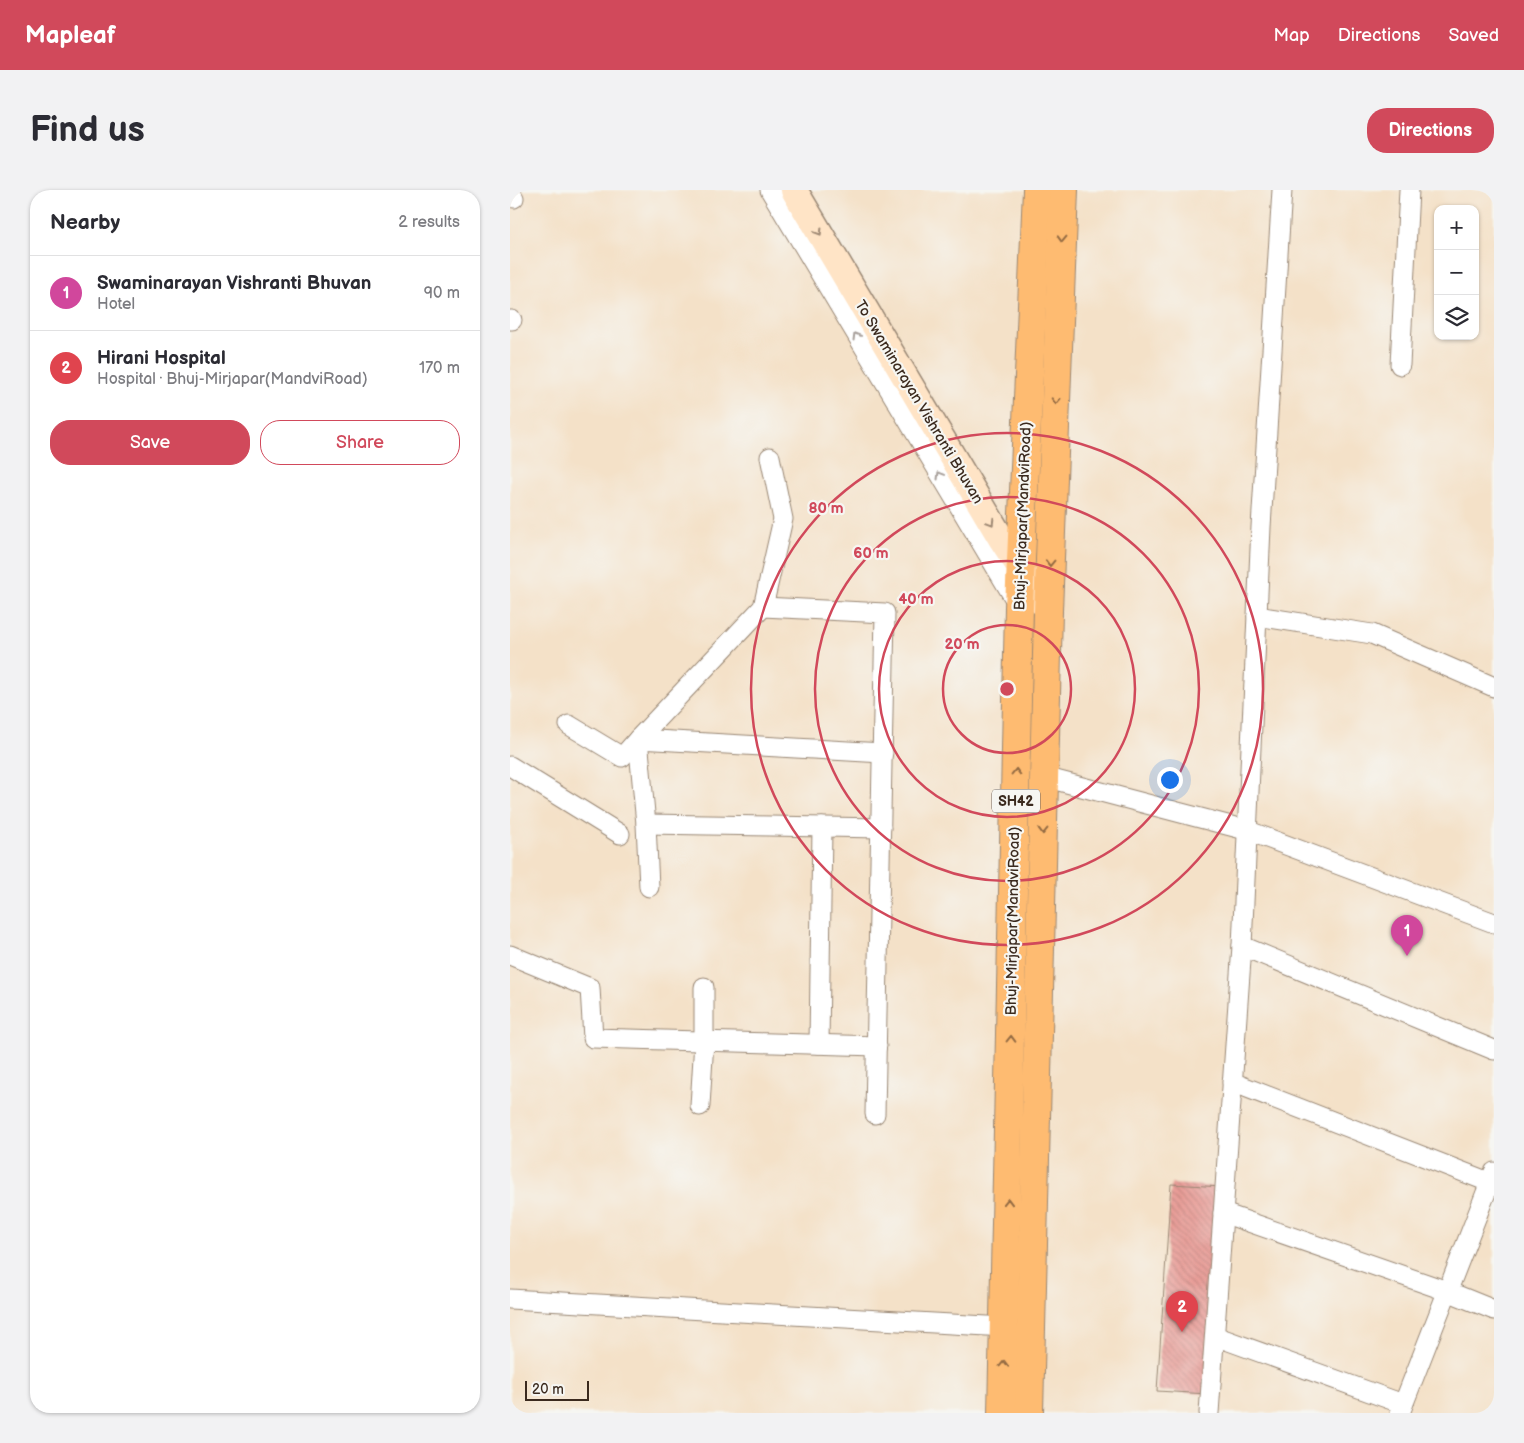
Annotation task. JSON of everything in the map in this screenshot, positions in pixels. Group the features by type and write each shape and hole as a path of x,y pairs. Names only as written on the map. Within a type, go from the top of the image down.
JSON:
{"main road":[{"name":"To Swaminarayan Vishranti Bhuvan","path":"794,190 1002,540 1048,611"},
{"name":"Bhuj-Mirjapar(MandviRoad)","path":"1002,1413 1019,607 1037,190"},
{"name":"Bhuj-Mirjapar(MandviRoad)","path":"1029,1413 1048,611 1064,190"}],"street":[{"path":"770,190 1019,607"},
{"path":"1209,1413 1242,946 1257,616 1282,190"},
{"path":"1400,365 1409,190"},
{"path":"569,725 622,757 763,607 783,519 770,457"},
{"path":"763,607 886,613 875,1114"},
{"path":"1257,616 1372,634 1494,687"},
{"path":"638,738 882,753"},
{"path":"638,738 646,824 649,887"},
{"path":"510,766 620,834"},
{"path":"1044,777 1246,830 1494,923"},
{"path":"646,824 881,828"},
{"path":"819,1044 822,827"},
{"path":"1242,946 1494,1050"},
{"path":"510,955 590,988 592,1038 876,1046"},
{"path":"700,1106 704,1041 704,987"},
{"path":"1215,1336 1401,1409 1493,1179 1232,1082"},
{"path":"1223,1213 1447,1291 1494,1310"},
{"path":"510,1298 1005,1327"}],"building":[{"path":"1171,1184 1222,1187 1208,1394 1157,1391"}],"place":[{"name":"Swaminarayan Vishranti Bhuvan","path":"1407,956"},
{"name":"Hirani Hospital","path":"1182,1332"}]}
